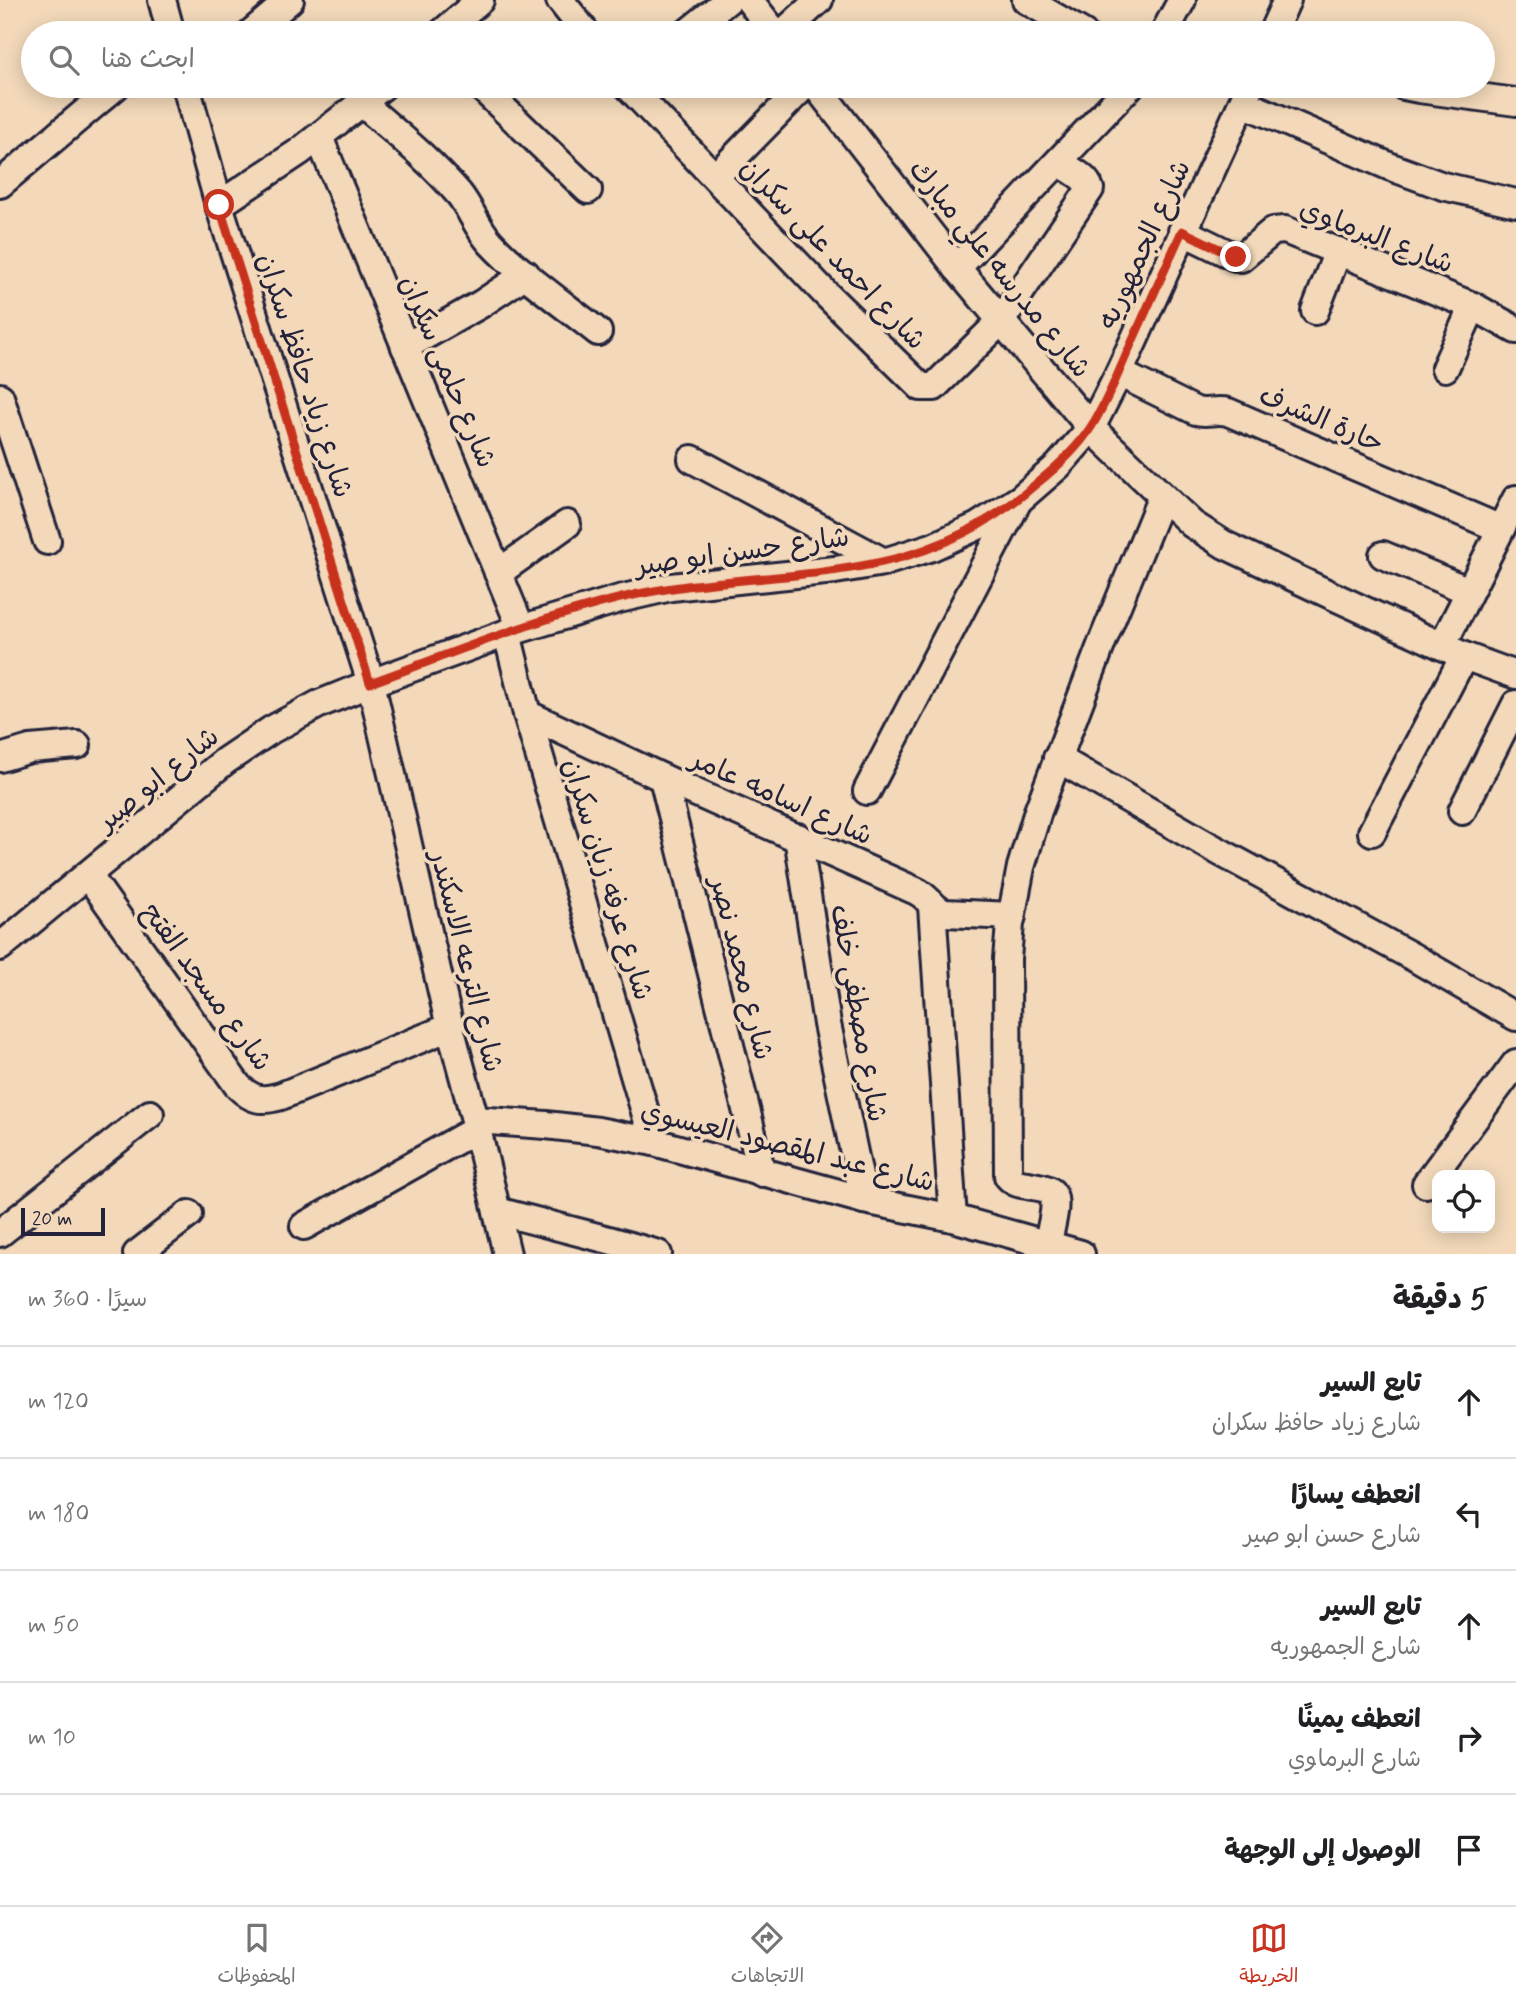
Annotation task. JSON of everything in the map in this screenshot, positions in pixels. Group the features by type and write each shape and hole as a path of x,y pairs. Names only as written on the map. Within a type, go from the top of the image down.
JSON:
{"street":[{"path":"162,0 168,21"},
{"path":"265,21 290,0"},
{"path":"456,21 480,0"},
{"path":"560,0 577,21"},
{"path":"702,21 728,0"},
{"path":"749,0 766,21"},
{"path":"796,21 819,0"},
{"path":"1026,0 1062,21"},
{"path":"1171,21 1182,0"},
{"path":"1277,21 1287,0"},
{"path":"0,184 102,98"},
{"name":"شارع زياد حافظ سكران","path":"190,98 219,205 370,683"},
{"path":"219,205 299,152 368,98"},
{"path":"492,98 588,190"},
{"name":"شارع احمد على سكران","path":"639,98 826,293 922,387 934,387 1001,321 1090,190 1085,180 1058,162"},
{"path":"715,177 792,98"},
{"name":"شارع مدرسه علي مبارك","path":"825,98 957,268 1091,428 1192,524 1225,545 1453,651 1516,675"},
{"path":"957,268 1119,98"},
{"name":"شارع الجمهوريه","path":"1091,428 1119,373 1244,98"},
{"path":"1254,98 1391,167 1443,186 1516,203"},
{"path":"1486,98 1516,102"},
{"path":"362,103 438,170 462,197 490,242 598,332"},
{"name":"شارع حلمى سكران","path":"319,137 498,573 514,631"},
{"name":"شارع البرماوي","path":"1182,231 1236,257 1244,257 1269,233 1281,229 1473,306 1516,330"},
{"path":"1315,311 1338,251"},
{"path":"405,347 481,304 526,274"},
{"path":"1446,368 1473,306"},
{"name":"حارة الشرف","path":"1119,373 1196,411 1228,412 1501,529"},
{"path":"0,397 47,541"},
{"name":"شارع حسن ابو صير","path":"370,683 514,631 619,599 671,587 835,570 884,562 932,547 978,526 1020,499 1058,466 1091,428"},
{"path":"692,459 884,562"},
{"path":"1046,1245 1055,1196 1052,1191 1015,1183 1008,1176 1007,959 1012,916 1021,867 1038,811 1162,496"},
{"path":"867,791 1020,499"},
{"path":"1372,832 1453,651 1469,591 1516,499"},
{"path":"498,573 568,524"},
{"path":"1384,555 1469,591"},
{"name":"شارع عرفه زيان سكران","path":"514,631 527,714 654,1142"},
{"name":"شارع ابو صير","path":"0,947 225,761 271,730 319,704 370,683"},
{"name":"شارع الترعه الاسكندر","path":"370,683 450,1027 507,1254"},
{"path":"1462,811 1516,704"},
{"name":"شارع اسامه عامر","path":"527,714 923,894 938,911 1012,916"},
{"path":"0,758 30,749 77,744"},
{"path":"1057,758 1516,1017"},
{"name":"شارع محمد نصر","path":"663,778 762,1173"},
{"name":"شارع مصطفى خلف","path":"797,837 827,1024 864,1200"},
{"name":"شارع مسجد الفتح","path":"88,875 237,1086 257,1099 269,1100 281,1096 450,1027"},
{"path":"932,906 953,1218"},
{"path":"1426,1184 1516,1063"},
{"path":"0,1233 150,1114"},
{"path":"304,1226 476,1125"},
{"name":"شارع عبد المقصود العيسوي","path":"476,1125 546,1125 598,1131 654,1142 864,1200 953,1218 1081,1254"},
{"path":"497,1211 657,1254"},
{"path":"136,1254 189,1214"}],"route":[{"path":"219,205 370,683 522,628 619,599 671,587 835,570 884,562 932,547 978,526 1020,499 1058,466 1091,428 1119,373 1182,231 1236,257"}]}
